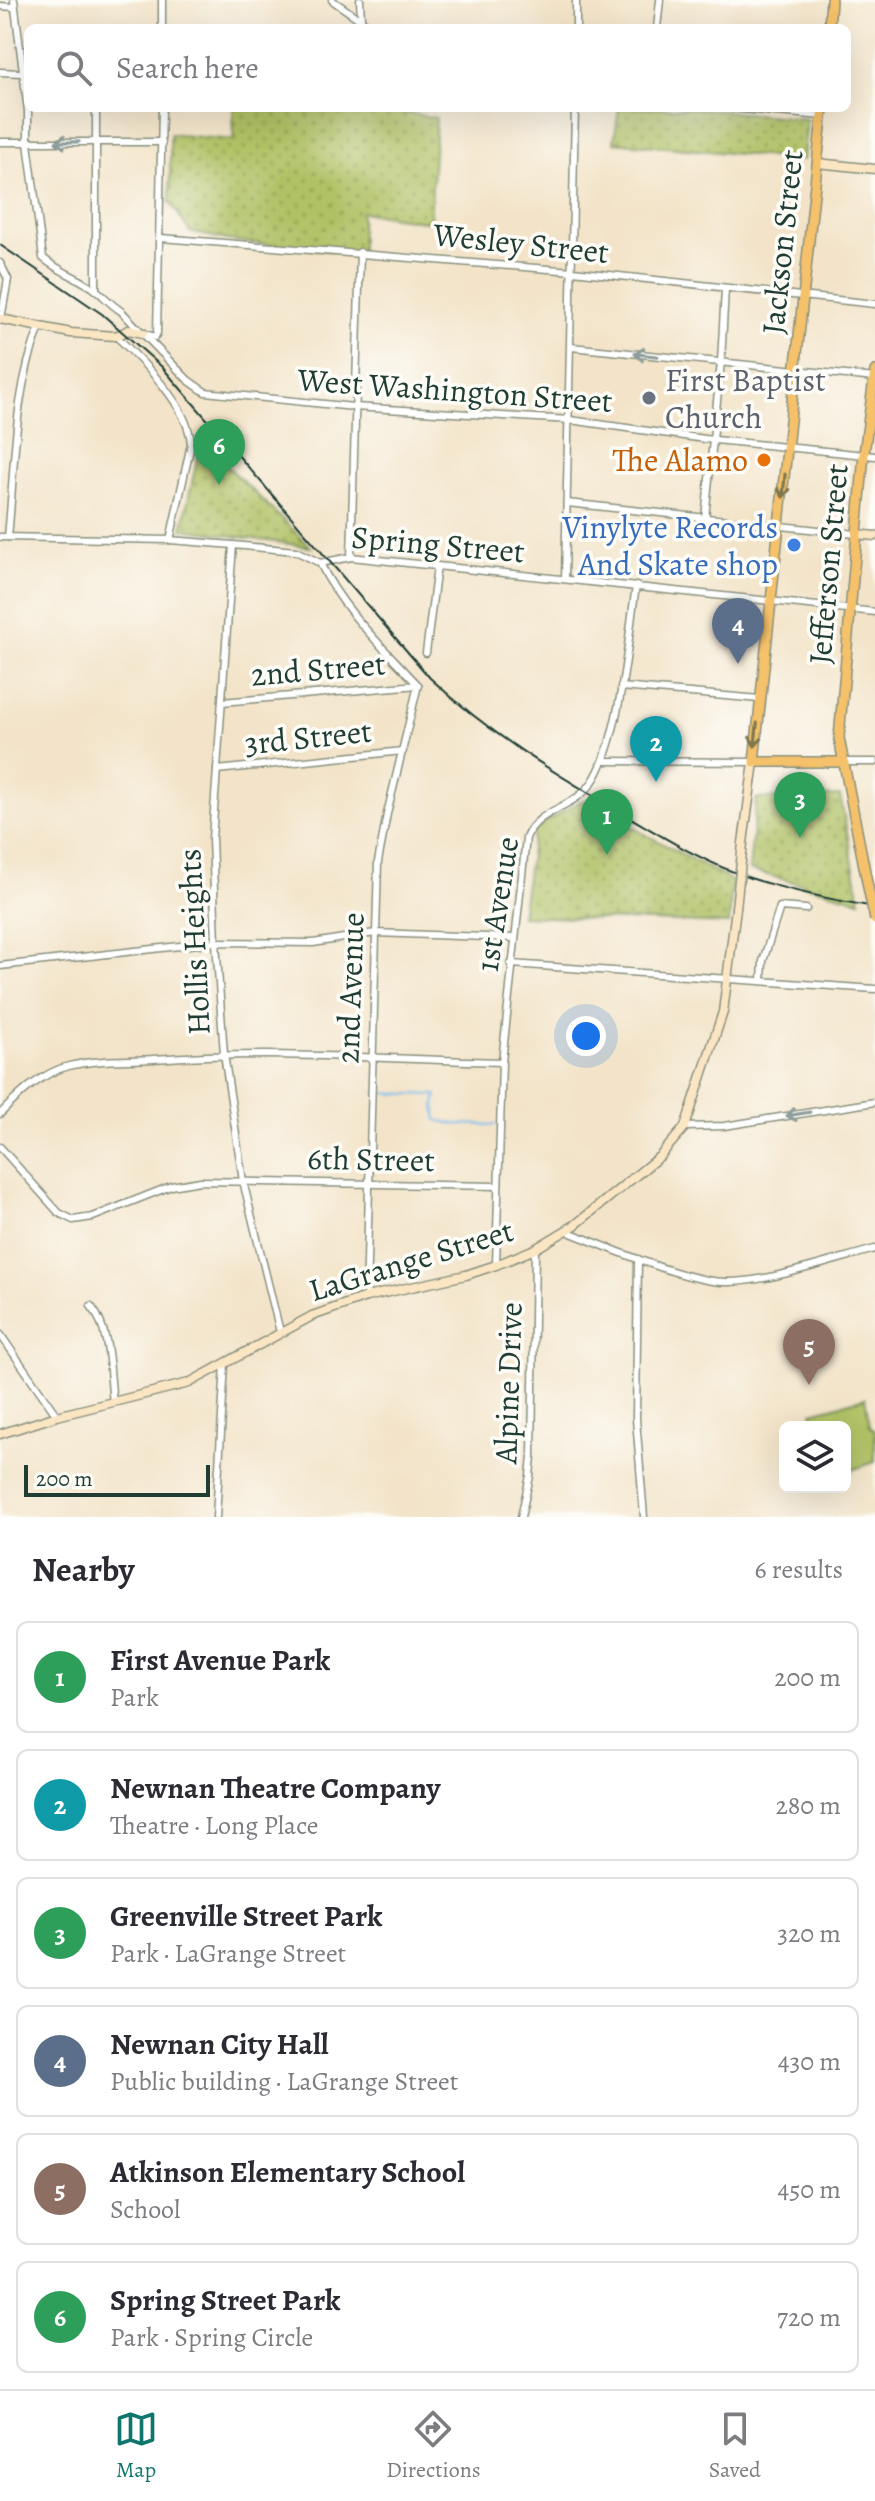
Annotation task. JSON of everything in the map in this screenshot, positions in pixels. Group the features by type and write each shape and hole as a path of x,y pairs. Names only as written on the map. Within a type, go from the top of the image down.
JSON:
{"main road":[{"path":"829,24 831,0"},
{"name":"Jackson Street","path":"781,525 794,370 823,112"},
{"name":"Jefferson Street","path":"875,371 856,534 839,738 875,920"},
{"name":"LaGrange Street","path":"754,762 781,525"},
{"path":"831,762 839,738"},
{"path":"754,762 843,762"}],"street":[{"path":"162,0 162,24"},
{"path":"332,0 367,24"},
{"path":"360,0 361,19"},
{"path":"576,0 576,24"},
{"path":"657,24 660,0"},
{"path":"0,6 14,3 24,89"},
{"path":"0,72 21,73"},
{"path":"28,112 28,143"},
{"path":"96,112 96,290"},
{"path":"0,263 8,279 0,319 116,336 129,330 155,337 161,238 162,112"},
{"path":"565,579 575,112"},
{"path":"0,142 162,142"},
{"name":"West Washington Street","path":"28,143 43,258 61,273 96,290 188,380 205,392 354,407 570,420 875,456"},
{"path":"817,163 875,169"},
{"name":"Wesley Street","path":"161,238 573,271 875,304"},
{"path":"351,557 360,252"},
{"path":"705,518 725,289"},
{"path":"4,537 22,388 40,327"},
{"path":"116,336 142,361 190,428 191,444 170,540"},
{"path":"571,347 875,378"},
{"path":"567,503 875,536"},
{"name":"Spring Street","path":"4,537 170,540 233,545 296,551 320,563 351,557 875,612"},
{"name":"Hollis Heights","path":"233,545 212,839 216,942 224,1054 243,1181 266,1285 280,1332"},
{"path":"320,563 330,583 361,622 418,685"},
{"path":"426,653 437,566"},
{"name":"1st Avenue","path":"496,1265 502,1062 526,838 529,829 542,817 585,791 605,761 621,687 636,586"},
{"name":"2nd Street","path":"222,702 418,685"},
{"name":"2nd Avenue","path":"366,1297 378,862 418,685"},
{"path":"621,687 760,699"},
{"name":"3rd Street","path":"217,770 403,751"},
{"path":"605,761 754,762"},
{"name":"LaGrange Street","path":"0,1434 57,1416 189,1383 312,1316 366,1297 466,1275 535,1249 569,1229 660,1156 685,1127 723,1012 754,762"},
{"path":"843,762 875,762"},
{"path":"762,981 763,961 780,907 806,909"},
{"path":"0,966 216,942 313,943 375,933 514,938"},
{"path":"511,964 875,989"},
{"path":"0,1114 45,1076 67,1066 94,1061 224,1054 502,1062"},
{"path":"685,1127 724,1126 875,1102"},
{"name":"6th Street","path":"0,1147 59,1213 73,1220 93,1217 171,1186 200,1181 497,1186"},
{"path":"569,1229 571,1233 638,1259 728,1283 761,1278 875,1249"},
{"name":"Alpine Drive","path":"521,1517 532,1456 535,1249"},
{"path":"638,1259 636,1419 644,1517"},
{"path":"91,1306 100,1317 106,1343 113,1402"},
{"path":"0,1334 57,1416"},
{"path":"216,1517 225,1364"}],"green space":[{"path":"233,112 402,112 436,118 430,222 361,212 361,254 232,241 190,232 170,202 170,134 234,140"},
{"path":"618,112 734,112 807,119 803,160 614,142"},
{"path":"201,441 311,547 182,529"},
{"path":"840,796 860,900 749,870 756,799"},
{"path":"582,800 732,881 729,924 521,916 534,829"},
{"path":"865,1398 870,1426 875,1431 875,1462 851,1470 851,1421 814,1421 812,1412"}],"waterway":[{"path":"375,1093 437,1095 437,1120 454,1124 495,1125"}],"railway":[{"path":"0,245 102,314 162,367 430,678 498,734 593,796 716,865 781,887 875,907"}],"place":[{"name":"First Baptist Church","path":"649,398"},
{"name":"The Alamo","path":"764,460"},
{"name":"Spring Street Park","path":"219,485"},
{"name":"Vinylyte Records And Skate shop","path":"794,545"},
{"name":"Newnan City Hall","path":"738,664"},
{"name":"Newnan Theatre Company","path":"656,782"},
{"name":"Greenville Street Park","path":"800,838"},
{"name":"First Avenue Park","path":"607,855"},
{"name":"Atkinson Elementary School","path":"809,1385"}]}
